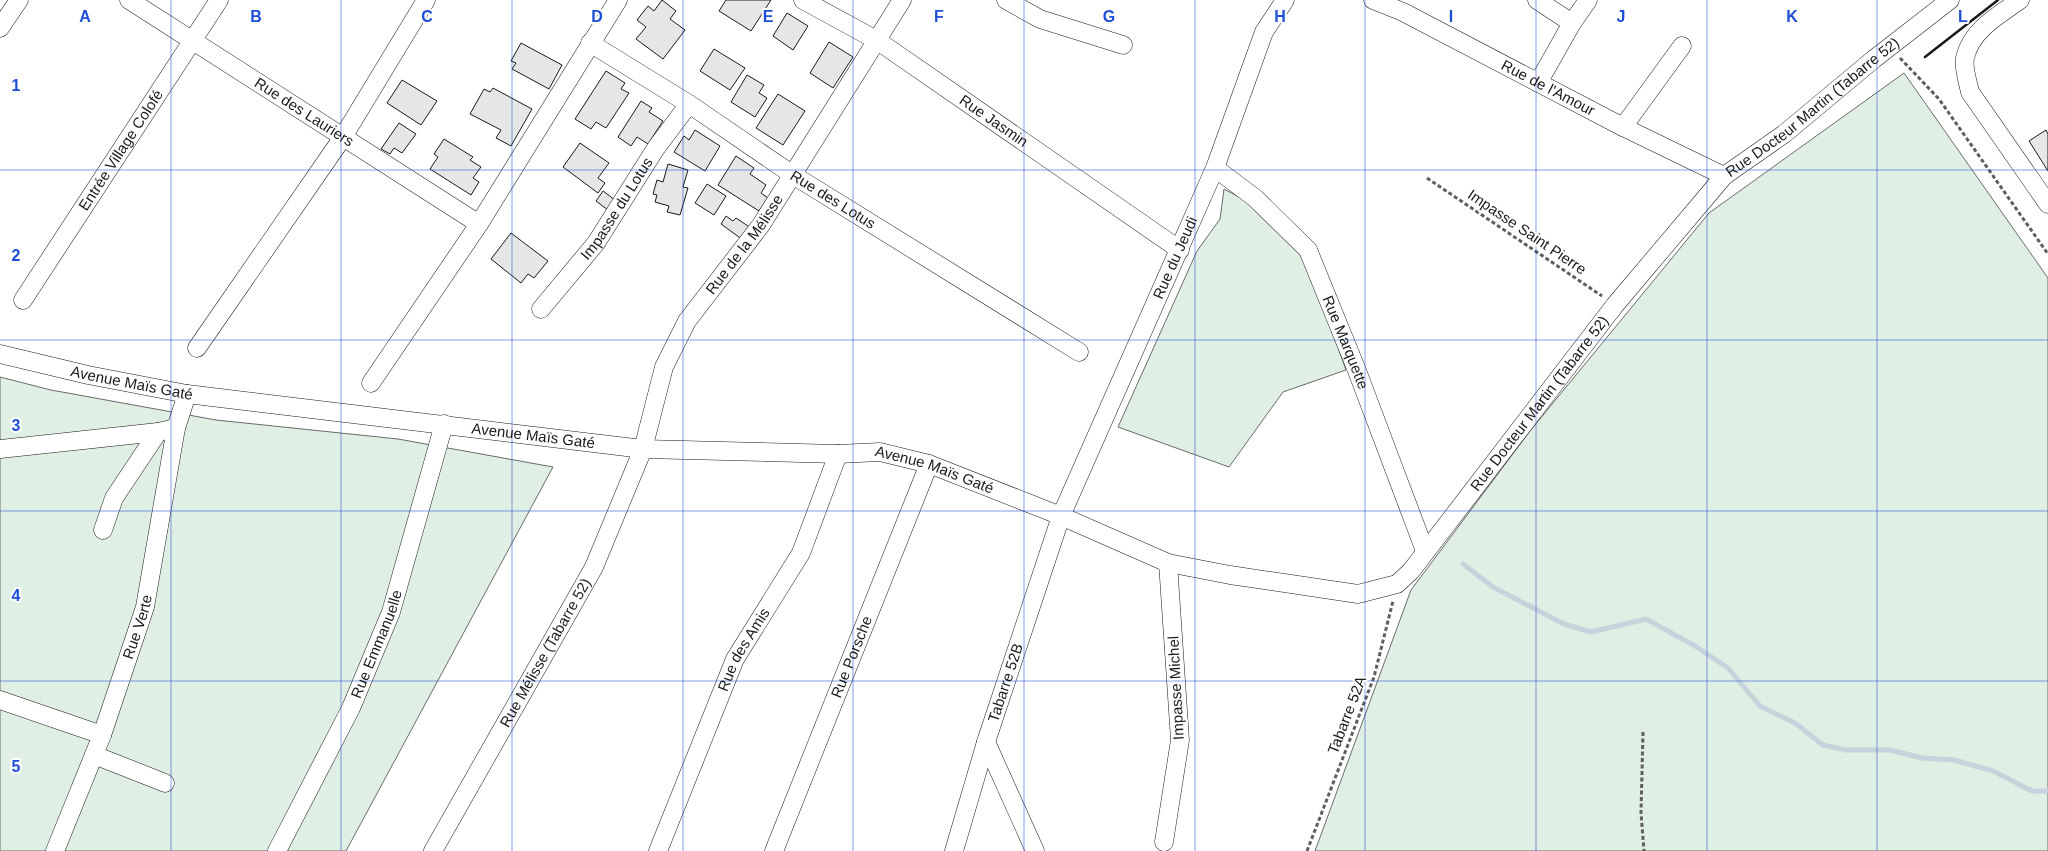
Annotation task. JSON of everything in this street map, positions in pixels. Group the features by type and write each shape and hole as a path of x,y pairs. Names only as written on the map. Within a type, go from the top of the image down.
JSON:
{"street":[{"path":"0,28 19,0"},
{"name":"Rue des Lauriers","path":"129,0 191,42 480,224"},
{"name":"Entrée Village Colofé","path":"24,300 220,0"},
{"path":"197,348 343,137 426,0"},
{"path":"371,383 480,224 618,0"},
{"name":"Rue Jasmin","path":"803,0 878,41 1180,250"},
{"name":"Rue de la Mélisse","path":"643,448 664,367 687,322 756,232 878,41 902,0"},
{"path":"1006,0 1040,19 1123,45"},
{"name":"Rue du Jeudi","path":"1061,516 1215,168 1264,32 1285,0"},
{"name":"Rue de l'Amour","path":"1373,0 1403,12 1623,127 1724,176"},
{"path":"1537,0 1572,23"},
{"path":"1538,83 1572,23 1588,0"},
{"name":"Rue Docteur Martin (Tabarre 52)","path":"1397,584 1411,571 1615,305 1724,176 1784,134 1889,47 1950,0"},
{"path":"2020,0 1980,30 1965,59 1970,92 2048,204"},
{"name":"Rue des Lotus","path":"590,43 689,104 793,175 1079,352"},
{"path":"1623,127 1682,46"},
{"name":"Impasse du Lotus","path":"541,309 596,243 656,148 689,104"},
{"name":"Rue Marquette","path":"1215,168 1255,198 1308,250 1356,368 1425,551"},
{"name":"Avenue Maïs Gaté","path":"0,354 88,375 187,394 643,448 838,454 880,452 929,464 1061,516"},
{"name":"Rue Verte","path":"54,851 102,735 145,607 176,428 187,394"},
{"name":"Rue Emmanuelle","path":"277,851 351,708 391,612 444,424"},
{"path":"0,449 51,442 158,432 176,428"},
{"path":"103,530 114,498 158,432"},
{"name":"Rue Mélisse (Tabarre 52)","path":"433,851 594,566 643,448"},
{"name":"Rue des Amis","path":"658,851 734,659 800,553 838,454"},
{"name":"Rue Porsche","path":"774,851 929,464"},
{"path":"1061,516 1168,563 1230,575 1358,594 1397,584"},
{"name":"Tabarre 52B","path":"954,851 986,742 1061,516"},
{"name":"Impasse Michel","path":"1164,842 1180,740 1168,563"},
{"path":"0,700 102,735"},
{"path":"986,742 1035,851"},
{"path":"94,755 166,783"}],"path":[{"path":"1889,47 1939,99 2048,254"},
{"name":"Impasse Saint Pierre","path":"1427,178 1615,305"},
{"name":"Tabarre 52A","path":"1307,851 1374,677 1397,584"},
{"path":"1643,732 1641,813 1644,851"}],"green space":[{"path":"1904,73 2048,278 2048,851 1315,851 1411,590 1530,431 1709,213"},
{"path":"1224,189 1254,205 1307,261 1346,370 1283,392 1229,467 1118,427 1197,251 1220,219"},
{"path":"0,377 51,390 216,420 398,439 553,467 346,851 0,851"}],"building":[{"path":"662,0 676,11 670,19 685,30 663,59 636,39 646,27 637,20 648,6 654,11"},
{"path":"726,0 771,0 751,31 719,11"},
{"path":"787,13 808,26 793,50 773,36"},
{"path":"829,42 853,57 833,88 810,73"},
{"path":"521,43 562,65 549,89 512,69 516,63 511,61"},
{"path":"714,49 745,68 730,90 700,71"},
{"path":"606,71 625,83 621,89 629,93 606,128 596,122 591,129 575,119"},
{"path":"747,75 764,85 759,93 767,98 755,117 731,102"},
{"path":"402,80 437,101 421,125 387,103"},
{"path":"493,88 532,109 511,146 496,138 501,130 470,114 484,89 490,92"},
{"path":"778,94 805,111 783,145 756,128"},
{"path":"641,101 652,108 649,112 663,121 648,144 637,137 631,146 618,137"},
{"path":"399,123 416,134 402,153 394,148 390,154 381,149"},
{"path":"695,130 720,146 705,171 674,152 684,136 689,140"},
{"path":"2046,130 2048,134 2048,171 2029,141"},
{"path":"444,139 473,157 470,160 481,167 473,178 479,182 471,195 430,169 438,157 434,154"},
{"path":"580,143 609,163 598,178 605,183 598,193 563,167"},
{"path":"736,156 754,168 750,174 766,185 761,193 768,198 759,211 718,185"},
{"path":"668,164 688,170 683,187 688,188 680,215 667,212 669,206 655,202 657,195 653,194 657,180 663,182"},
{"path":"707,184 726,196 714,215 695,203"},
{"path":"603,191 615,200 608,210 596,201"},
{"path":"726,216 733,221 736,218 751,228 743,240 721,224"},
{"path":"511,233 548,261 534,278 528,274 521,283 491,259"}],"waterway":[{"path":"1463,564 1493,587 1564,624 1591,632 1646,619 1695,646 1728,668 1760,706 1795,723 1823,745 1846,750 1890,750 1922,758 1954,760 1993,771 2032,791 2048,791"}],"wall":[{"path":"1925,57 1998,0"}]}
